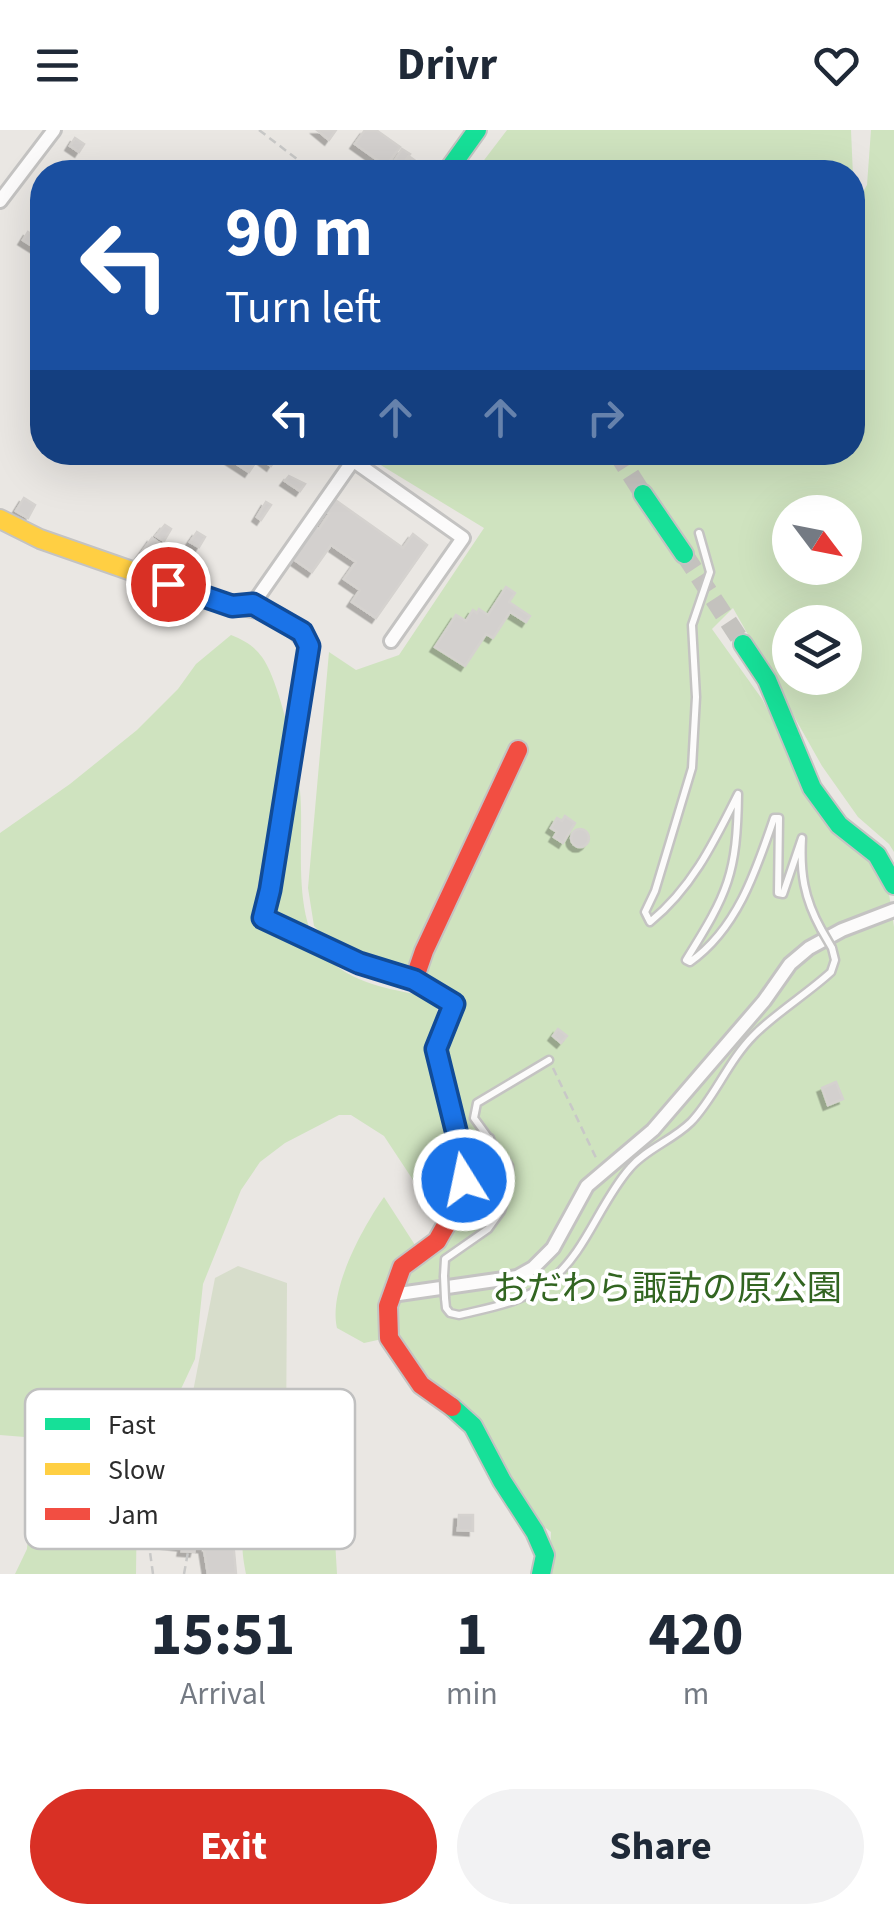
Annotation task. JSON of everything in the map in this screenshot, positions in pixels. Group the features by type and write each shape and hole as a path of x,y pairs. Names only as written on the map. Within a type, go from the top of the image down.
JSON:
{"street":[{"path":"32,160 54,130"},
{"path":"455,160 478,130"},
{"path":"0,202 30,162"},
{"path":"253,604 342,465"},
{"path":"358,465 463,538 391,641"},
{"path":"644,494 684,554"},
{"path":"0,519 40,539 232,606 253,604 302,632 309,646 263,918 359,963 414,980 454,1004 436,1049 465,1167 454,1211 437,1241 402,1267 388,1306 390,1338 421,1385 462,1413 472,1426 535,1532 545,1555 541,1574"},
{"path":"743,644 767,680 812,788 838,824 877,855 894,885"},
{"path":"414,980 518,750"},
{"path":"392,1295 517,1276 533,1268 553,1248 588,1186 665,1117 764,1001 790,964 842,930 894,910"}],"lane":[{"path":"548,1060 477,1103 474,1118 508,1166 508,1189 501,1211 488,1229 445,1259 445,1298 450,1313 518,1302 555,1277 572,1258 633,1164 694,1120 724,1072 754,1035 831,972 835,960 804,893 800,868 802,838 782,894 778,893 779,818 774,818 740,904 715,941 690,962 686,960 724,896 734,868 738,794 692,879 670,906 650,922 646,917 692,768 696,697 692,625 710,572 699,533"},
{"path":"465,1167 490,1138"}],"path":[{"path":"259,130 298,160"},
{"path":"548,1060 602,1170"},
{"path":"150,1549 152,1574"},
{"path":"184,1574 188,1552"}],"green space":[{"path":"507,130 851,130 852,160 484,160"},
{"name":"おだわら諏訪の原公園","path":"871,130 894,130 894,852 858,817 822,766 782,695 862,695 862,605 772,605 772,677 733,608 712,629 762,699 825,821 872,861 888,887 894,927 894,1574 549,1574 551,1532 526,1513 476,1417 423,1379 396,1336 364,1343 337,1328 342,1278 384,1197 424,1259 456,1193 446,998 423,986 400,988 352,964 314,926 308,888 329,652 356,670 399,655 484,528 381,465 865,465 865,188"},
{"path":"231,635 256,650 275,683 300,791 304,905 317,945 330,961 353,976 378,986 431,997 437,1008 446,1106 439,1157 429,1174 415,1183 384,1136 351,1115 339,1115 285,1143 260,1162 241,1190 203,1284 195,1359 181,1389 25,1389 25,1437 0,1435 0,833 137,730 178,689 196,664"},
{"path":"238,1266 287,1283 286,1389 194,1389 215,1278"},
{"path":"27,1549 136,1549 136,1574 15,1574"},
{"path":"243,1549 336,1549 337,1574 246,1574"}],"building":[{"path":"317,130 336,130 329,140"},
{"path":"365,130 376,130 400,147 390,160 378,160 355,144"},
{"path":"75,138 84,144 79,152 70,146"},
{"path":"402,149 410,154 406,160 395,160"},
{"path":"289,476 305,484 300,491 285,481"},
{"path":"331,497 403,548 413,534 427,545 376,618 352,602 360,590 344,579 356,562 331,545 312,572 289,556 311,524 319,529 329,514 323,509"},
{"path":"24,498 35,505 28,518 16,511"},
{"path":"266,502 271,505 261,520 257,517"},
{"path":"165,525 171,529 164,541 156,536"},
{"path":"197,532 205,537 199,547 190,542"},
{"path":"152,538 159,543 145,563 138,558"},
{"path":"506,587 515,593 509,602 530,616 526,622 510,612 493,638 486,634 465,666 435,647 456,615 466,621 473,610 477,613 479,609 488,615"},
{"path":"565,816 575,823 563,843 554,837 557,832 551,828 557,818 562,821"},
{"path":"580,829 589,838 580,847 571,838"},
{"path":"558,1029 567,1036 561,1043 553,1036"},
{"path":"836,1082 843,1099 828,1105 822,1088"},
{"path":"459,1515 473,1515 473,1531 458,1530"},
{"path":"204,1549 234,1549 236,1574 208,1574"}],"tunnel":[{"path":"624,465 643,494"},
{"path":"684,554 743,644"}],"traffic: fast":[{"path":"456,160 477,130"},
{"path":"643,494 684,554"},
{"path":"743,644 767,680 812,788 839,825 877,855 894,885"},
{"path":"452,1407 473,1426 535,1532 545,1555 541,1574"}],"traffic: slow":[{"path":"0,519 40,539 232,606 266,612 294,628 309,646 279,831"}],"traffic: jam":[{"path":"452,1407 421,1385 389,1338 388,1306 402,1267 437,1241 454,1211 465,1167 436,1049 453,1003 414,980 518,750"},
{"path":"279,831 263,918 359,963 414,980"}],"route":[{"path":"168,584 232,606 253,604 302,632 309,646 263,918 359,963 414,980 454,1004 436,1049 465,1167 464,1180"}]}
